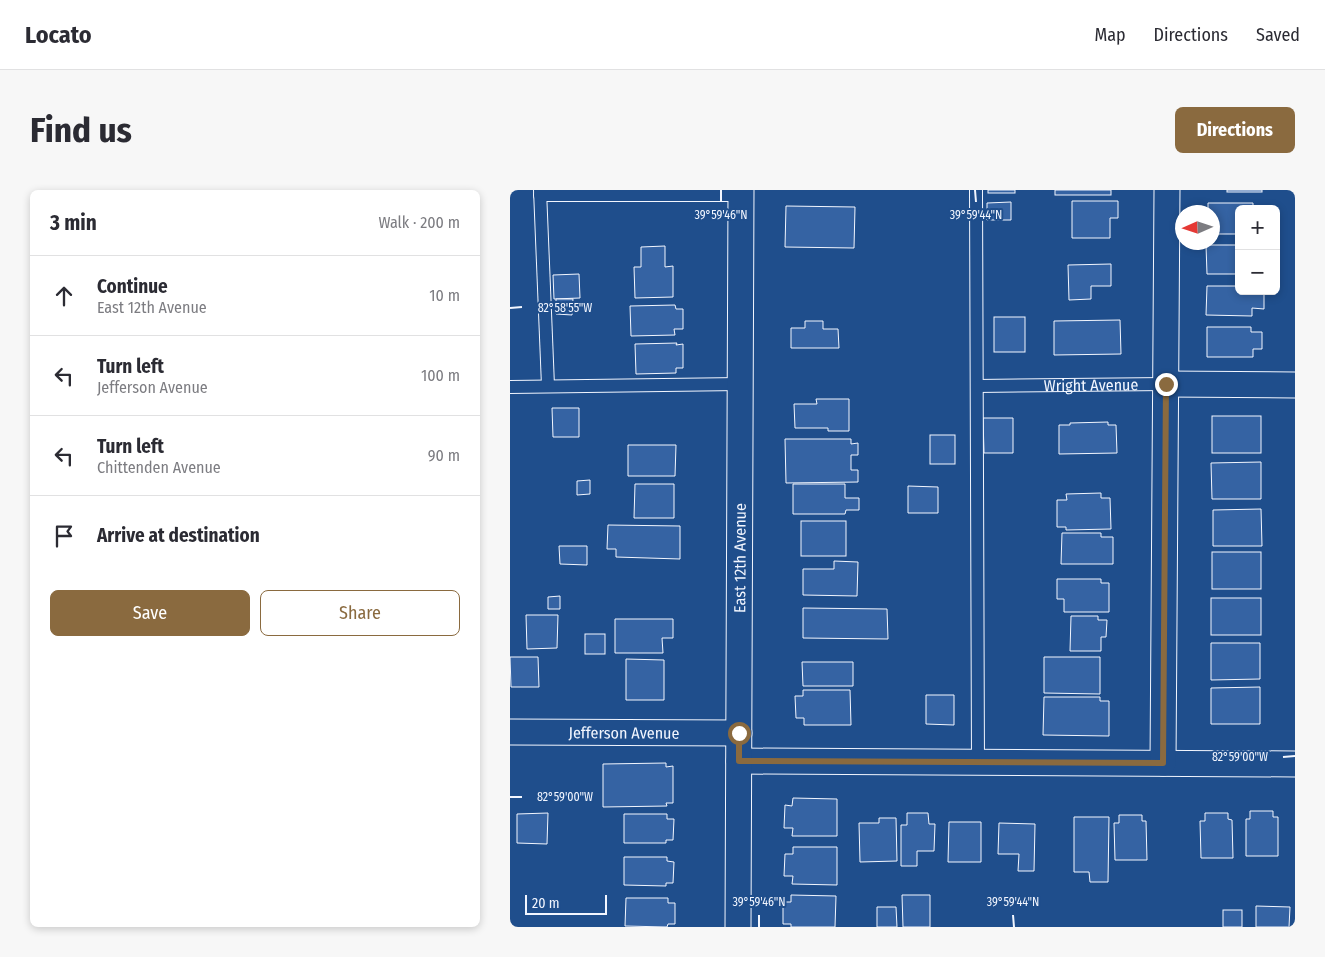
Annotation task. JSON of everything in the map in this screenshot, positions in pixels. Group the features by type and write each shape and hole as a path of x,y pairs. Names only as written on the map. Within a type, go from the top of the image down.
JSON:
{"street":[{"path":"1163,763 1167,190"},
{"name":"East 12th Avenue","path":"738,927 741,192"},
{"name":"Wright Avenue","path":"1166,384 1295,385"},
{"name":"Jefferson Avenue","path":"510,732 739,733"},
{"path":"739,761 1295,764"}],"lane":[{"path":"976,190 978,762"},
{"path":"548,386 540,193 741,192"},
{"path":"510,387 740,384"},
{"name":"Wright Avenue","path":"977,386 1166,384"}],"building":[{"path":"988,190 1015,190 1015,193 988,193"},
{"path":"1055,190 1111,190 1111,195 1055,195"},
{"path":"1227,190 1262,190 1262,192 1227,192"},
{"path":"1072,201 1118,201 1118,218 1110,218 1110,238 1072,238"},
{"path":"1011,202 1011,220 987,220 987,203"},
{"path":"1208,203 1253,203 1253,205 1235,205 1235,234 1220,234 1220,205 1208,205"},
{"path":"786,206 855,207 854,248 785,247"},
{"path":"1220,245 1235,245 1235,274 1207,274 1206,250 1220,250"},
{"path":"665,246 665,267 673,266 673,297 635,298 634,267 641,267 641,247"},
{"path":"1111,264 1111,286 1091,286 1091,299 1069,300 1068,265"},
{"path":"579,274 580,298 554,299 553,275"},
{"path":"1207,286 1235,286 1235,295 1264,295 1264,309 1252,308 1252,316 1206,315"},
{"path":"556,299 573,299 572,315 556,314"},
{"path":"675,305 676,309 683,309 683,329 674,329 675,335 631,336 630,306"},
{"path":"994,317 1025,317 1025,352 994,352"},
{"path":"1120,320 1121,354 1054,355 1054,321"},
{"path":"805,321 823,321 823,329 838,329 839,348 791,348 791,328 805,328"},
{"path":"1207,327 1251,327 1251,332 1262,332 1262,349 1253,349 1253,357 1207,357"},
{"path":"677,343 676,345 683,344 683,368 676,368 676,373 636,374 635,344"},
{"path":"816,399 849,399 849,431 828,431 828,428 795,428 794,404 817,404"},
{"path":"552,408 579,408 579,437 553,437"},
{"path":"1212,416 1261,416 1261,453 1212,453"},
{"path":"983,418 1013,418 1013,453 984,453"},
{"path":"1108,422 1108,425 1116,425 1117,453 1059,454 1059,425"},
{"path":"930,435 955,435 955,464 930,464"},
{"path":"785,439 851,439 851,444 858,443 858,455 851,455 851,470 858,470 858,482 786,483"},
{"path":"628,445 676,445 675,476 628,476"},
{"path":"1261,462 1261,499 1212,499 1211,463"},
{"path":"590,480 590,494 577,495 577,481"},
{"path":"635,484 674,484 674,518 634,518"},
{"path":"793,484 845,484 845,498 859,498 859,510 846,510 845,514 793,514"},
{"path":"908,486 938,487 938,513 908,513"},
{"path":"1101,493 1101,498 1110,498 1111,529 1066,530 1066,527 1057,527 1057,500 1067,500 1066,494"},
{"path":"1261,509 1262,546 1213,546 1213,510"},
{"path":"801,521 846,521 846,556 801,556"},
{"path":"608,525 680,526 680,559 616,557 616,549 607,549"},
{"path":"1062,533 1101,533 1101,537 1113,537 1113,564 1061,564"},
{"path":"559,546 587,546 587,565 560,564"},
{"path":"1212,552 1261,552 1261,589 1212,589"},
{"path":"834,561 858,562 857,596 803,595 803,569 834,569"},
{"path":"1057,579 1101,579 1101,583 1109,583 1109,612 1064,612 1064,599 1057,599"},
{"path":"560,596 560,609 548,609 548,597"},
{"path":"1211,598 1261,598 1261,635 1211,635"},
{"path":"803,608 887,609 888,639 803,638"},
{"path":"526,615 558,615 557,648 527,649"},
{"path":"1071,616 1098,616 1098,620 1107,620 1106,637 1101,637 1101,651 1070,651"},
{"path":"615,619 673,619 673,638 662,638 663,653 615,653"},
{"path":"585,634 605,634 605,654 585,654"},
{"path":"1211,643 1260,643 1260,679 1211,680"},
{"path":"510,657 538,657 539,687 511,687"},
{"path":"1044,657 1100,657 1100,694 1044,693"},
{"path":"626,659 664,660 664,700 626,700"},
{"path":"802,662 853,662 853,686 803,686"},
{"path":"1260,687 1260,724 1211,724 1211,688"},
{"path":"803,690 850,690 851,725 804,725 804,718 796,718 795,696 803,696"},
{"path":"926,695 954,695 954,725 926,724"},
{"path":"1044,697 1100,697 1100,701 1109,701 1109,736 1043,735"},
{"path":"666,763 666,767 673,766 673,803 666,803 667,806 603,807 603,764"},
{"path":"793,798 837,799 837,836 792,836 793,828 784,828 785,805 792,806"},
{"path":"1250,811 1273,811 1273,817 1278,817 1278,856 1246,856 1246,819 1250,819"},
{"path":"548,813 547,844 517,843 517,814"},
{"path":"907,813 928,813 929,824 935,824 934,851 917,851 917,866 901,866 901,825 907,825"},
{"path":"1205,813 1228,813 1228,819 1232,820 1233,858 1201,858 1200,821 1205,821"},
{"path":"624,814 667,814 667,819 674,819 673,840 666,840 666,843 624,843"},
{"path":"1119,815 1142,815 1142,821 1146,821 1147,860 1115,860 1114,823 1119,823"},
{"path":"1074,817 1109,817 1108,882 1090,882 1089,872 1074,872"},
{"path":"879,818 896,818 897,861 860,862 859,823 879,823"},
{"path":"949,822 981,822 981,862 948,862"},
{"path":"999,823 1035,824 1034,871 1018,871 1019,854 998,854"},
{"path":"793,847 837,847 837,885 792,884 793,876 784,876 785,854 793,854"},
{"path":"624,857 667,857 667,861 674,862 673,883 666,883 666,886 624,885"},
{"path":"791,895 836,896 835,927 791,927 791,924 783,924 783,902 791,902"},
{"path":"902,895 930,895 930,927 903,927"},
{"path":"626,898 668,898 668,903 675,903 675,924 668,924 667,927 625,926"},
{"path":"1256,906 1290,907 1289,927 1256,927"},
{"path":"877,907 896,907 897,927 877,927"},
{"path":"1223,910 1242,910 1242,927 1223,927"}],"route":[{"path":"739,733 739,761 1163,763 1166,384"}]}
